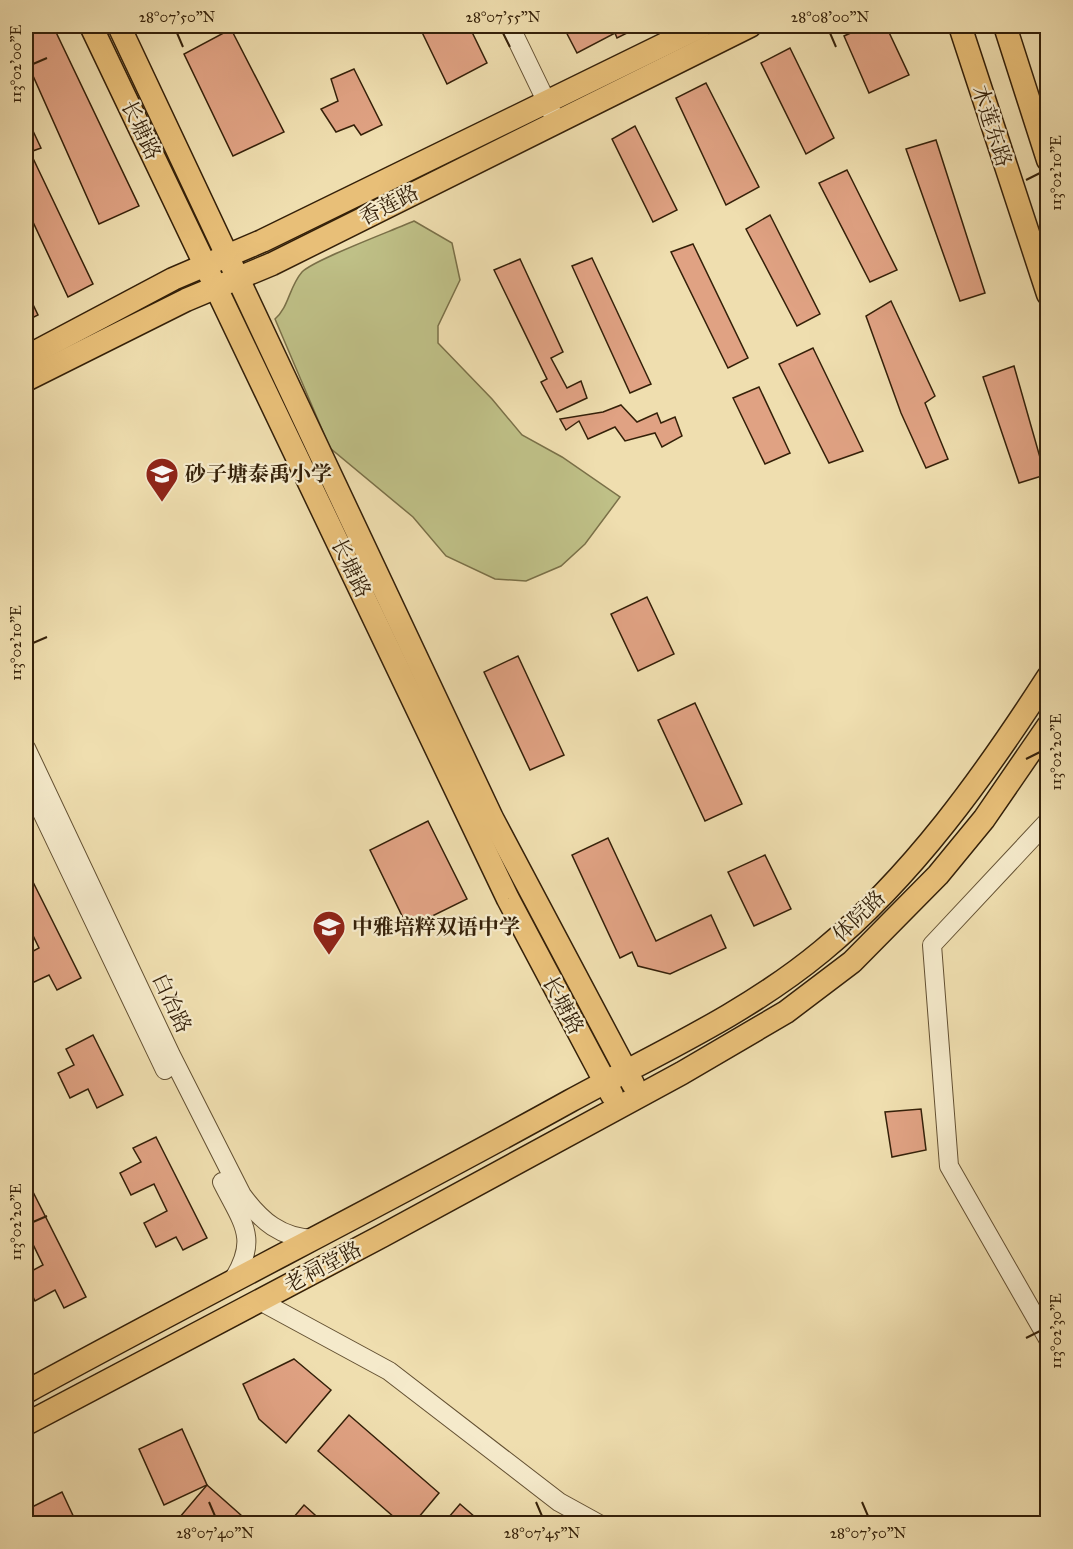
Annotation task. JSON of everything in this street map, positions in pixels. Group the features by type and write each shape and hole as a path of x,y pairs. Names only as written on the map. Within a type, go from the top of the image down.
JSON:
{"main road":[{"name":"长塘路","path":"91,26 508,899 618,1107"},
{"name":"长塘路","path":"118,26 239,278 492,818 639,1095"},
{"name":"香莲路","path":"26,380 216,287 272,264 702,26"},
{"name":"香莲路","path":"26,357 173,279 372,188 750,26"},
{"name":"木莲东路","path":"960,26 1047,294"},
{"name":"木莲东路","path":"1005,26 1047,160"},
{"name":"体院路","path":"605,1082 740,1009 785,981 855,921 878,899 971,791 1047,677"},
{"name":"体院路","path":"618,1107 743,1039 795,1005 852,962 945,867 984,819 1047,726"},
{"name":"老祠堂路","path":"26,1392 605,1082"},
{"name":"老祠堂路","path":"26,1424 260,1301 618,1107"}],"street":[{"path":"510,26 556,108"},
{"path":"522,26 556,108"},
{"name":"白冶路","path":"26,748 171,1055 242,1195 255,1212 272,1228 297,1239 314,1239"},
{"name":"白冶路","path":"26,779 160,1060 240,1218 248,1245 245,1259 231,1283"},
{"path":"1047,821 932,945 949,1166 1047,1339"},
{"path":"260,1301 389,1371 559,1502 599,1524"}],"green space":[{"path":"414,221 452,243 460,280 438,326 438,343 492,399 522,435 562,457 620,497 585,544 561,566 526,581 495,579 446,556 413,517 330,448 275,319 283,309 294,284 302,272 309,267"}],"building":[{"path":"26,26 53,26 139,206 99,224 26,60"},
{"path":"419,26 469,26 487,63 447,84"},
{"path":"563,26 641,26 617,38 615,33 577,53"},
{"path":"866,26 886,26 909,75 869,93 844,36"},
{"path":"231,29 284,132 233,156 184,54"},
{"path":"790,48 834,138 806,154 761,63"},
{"path":"354,69 382,125 361,135 354,125 336,132 321,109 338,101 331,79"},
{"path":"706,83 759,187 726,205 676,98"},
{"path":"26,116 41,148 30,152 93,284 68,297 26,207"},
{"path":"635,126 677,210 653,222 612,139"},
{"path":"936,140 985,293 960,301 906,149"},
{"path":"847,170 897,270 870,282 819,183"},
{"path":"770,215 820,314 797,326 746,229"},
{"path":"693,244 748,358 728,368 671,252"},
{"path":"592,258 651,384 630,393 572,266"},
{"path":"520,259 563,352 551,358 567,388 581,381 587,398 557,412 541,382 547,379 494,270"},
{"path":"26,290 38,315 26,321"},
{"path":"891,301 935,396 925,403 948,459 926,468 901,413 866,316"},
{"path":"813,348 863,451 829,463 779,364"},
{"path":"1014,366 1045,475 1019,483 983,377"},
{"path":"759,387 790,453 765,464 733,398"},
{"path":"621,405 637,422 657,413 661,423 675,417 682,436 662,447 655,433 625,441 615,427 588,439 579,421 566,430 560,419 603,412"},
{"path":"647,597 674,654 638,671 611,614"},
{"path":"518,656 564,755 530,770 484,672"},
{"path":"695,703 742,804 705,821 658,720"},
{"path":"428,821 467,899 408,928 370,850"},
{"path":"608,838 656,941 711,915 726,948 670,974 638,966 632,952 620,958 572,855"},
{"path":"765,855 791,909 754,926 728,872"},
{"path":"26,868 81,978 57,990 49,975 30,984 26,974 26,955 39,948 26,921"},
{"path":"93,1035 123,1095 97,1108 88,1089 70,1098 58,1073 74,1065 66,1049"},
{"path":"921,1109 926,1150 892,1157 885,1112"},
{"path":"156,1137 207,1238 183,1250 176,1237 156,1247 144,1223 167,1211 154,1184 131,1195 120,1173 141,1162 133,1148"},
{"path":"26,1178 86,1297 64,1308 55,1290 35,1301 26,1282 26,1274 43,1265 26,1230"},
{"path":"294,1359 331,1390 286,1443 259,1419 243,1384"},
{"path":"349,1415 439,1493 413,1524 402,1524 318,1451"},
{"path":"182,1429 207,1485 164,1505 139,1449"},
{"path":"207,1485 251,1524 174,1524"},
{"path":"62,1492 77,1524 26,1524 26,1510"},
{"path":"460,1504 483,1524 443,1524"},
{"path":"304,1505 325,1524 288,1524"}],"place":[{"name":"砂子塘泰禹小学","path":"162,503"},
{"name":"中雅培粹双语中学","path":"329,956"}]}
